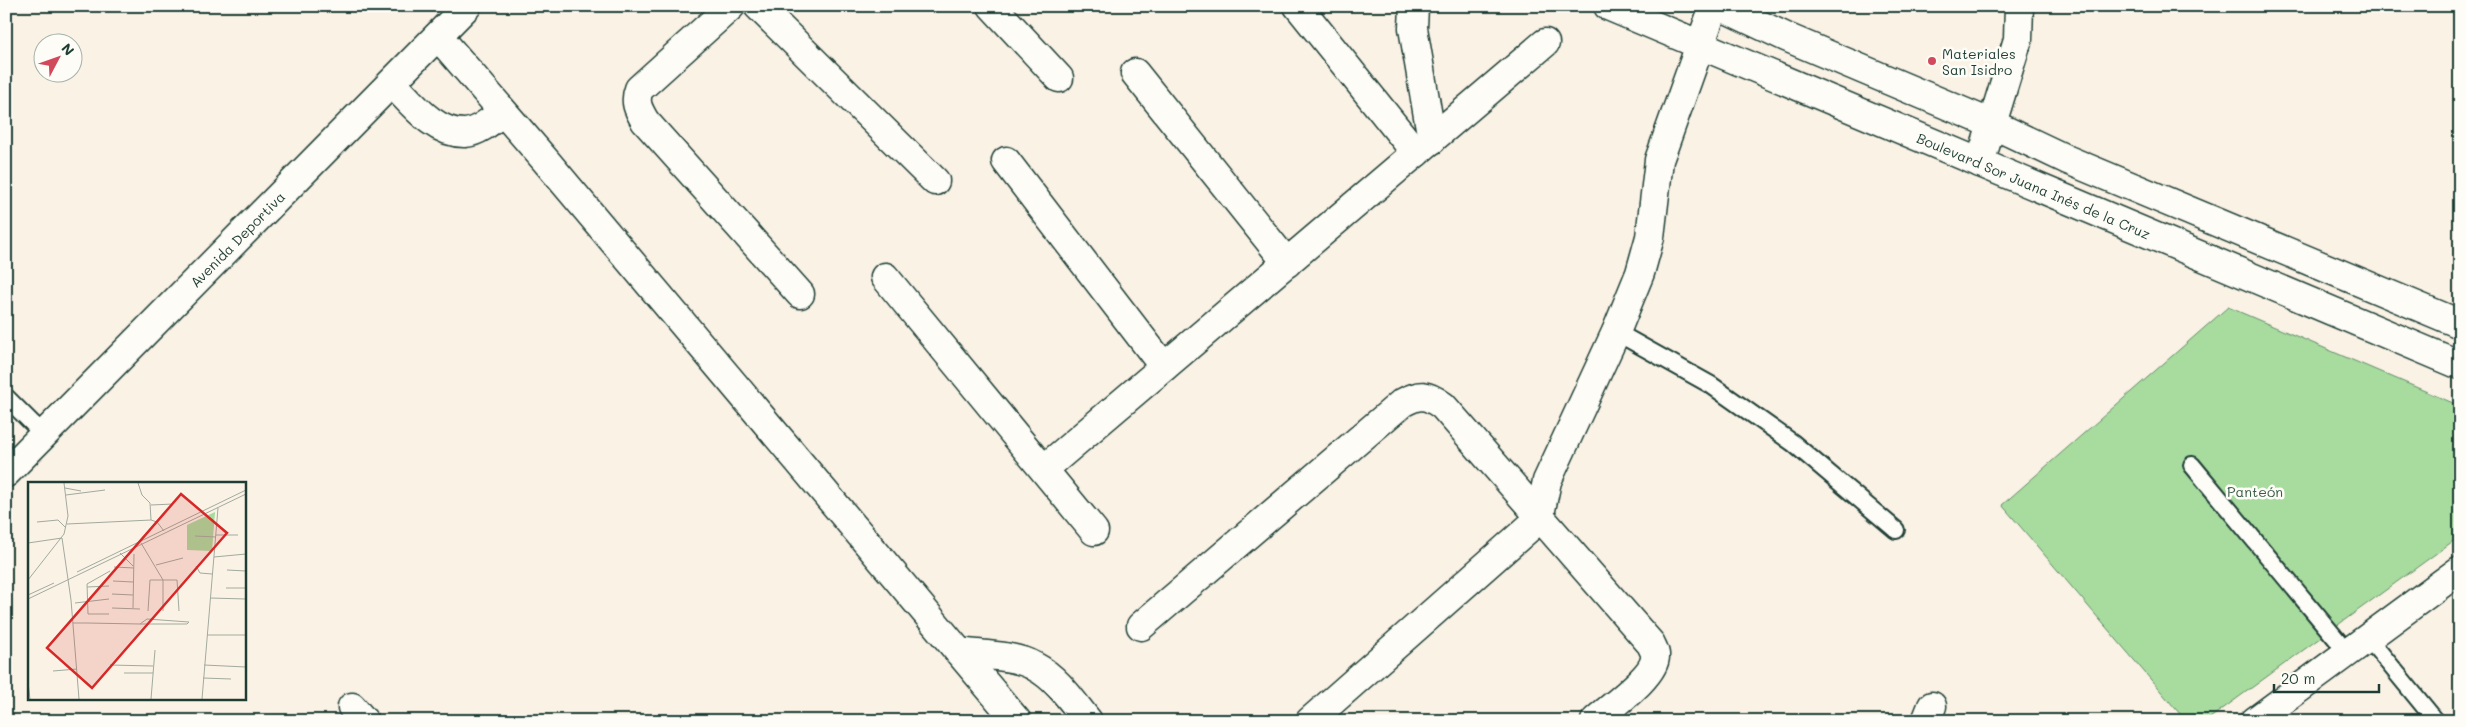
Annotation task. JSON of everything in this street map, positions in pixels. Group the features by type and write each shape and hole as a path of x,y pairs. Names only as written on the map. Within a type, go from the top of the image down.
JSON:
{"street":[{"name":"Avenida Deportiva","path":"6,472 467,6"},
{"path":"731,6 639,89 635,98 637,109 645,121 800,294"},
{"path":"758,6 936,181"},
{"path":"992,6 1059,78"},
{"path":"1298,6 1424,146"},
{"path":"1414,6 1413,28 1424,146"},
{"name":"Boulevard Sor Juana Inés de la Cruz","path":"1608,6 2460,366"},
{"path":"1310,721 1539,519 1547,481 1616,332 1640,273 1650,237 1659,160 1714,6"},
{"path":"1720,6 1786,37 1992,124 2068,160 2460,324"},
{"path":"1980,162 2018,38 2019,6"},
{"path":"438,36 546,161 1017,721"},
{"path":"1044,469 1545,43"},
{"path":"1136,73 1287,262"},
{"path":"392,83 426,117 446,129 466,133 483,126 502,112"},
{"path":"1006,161 1164,367"},
{"path":"885,277 1094,531"},
{"path":"1142,626 1402,403 1415,396 1431,396 1443,406 1539,519 1651,644 1655,656 1652,667 1644,678 1595,721"},
{"path":"2255,721 2460,570"},
{"path":"959,652 1004,657 1034,665 1057,683 1088,721"}],"lane":[{"path":"1616,332 1711,385 1748,411 1793,443 1896,530"},
{"path":"6,397 44,435"},
{"path":"2192,465 2358,645 2436,721"}],"green space":[{"name":"Panteón","path":"2228,307 2460,406 2460,536 2206,721 2186,721 2002,505"}],"place":[{"name":"Materiales San Isidro","path":"1932,61"}]}
